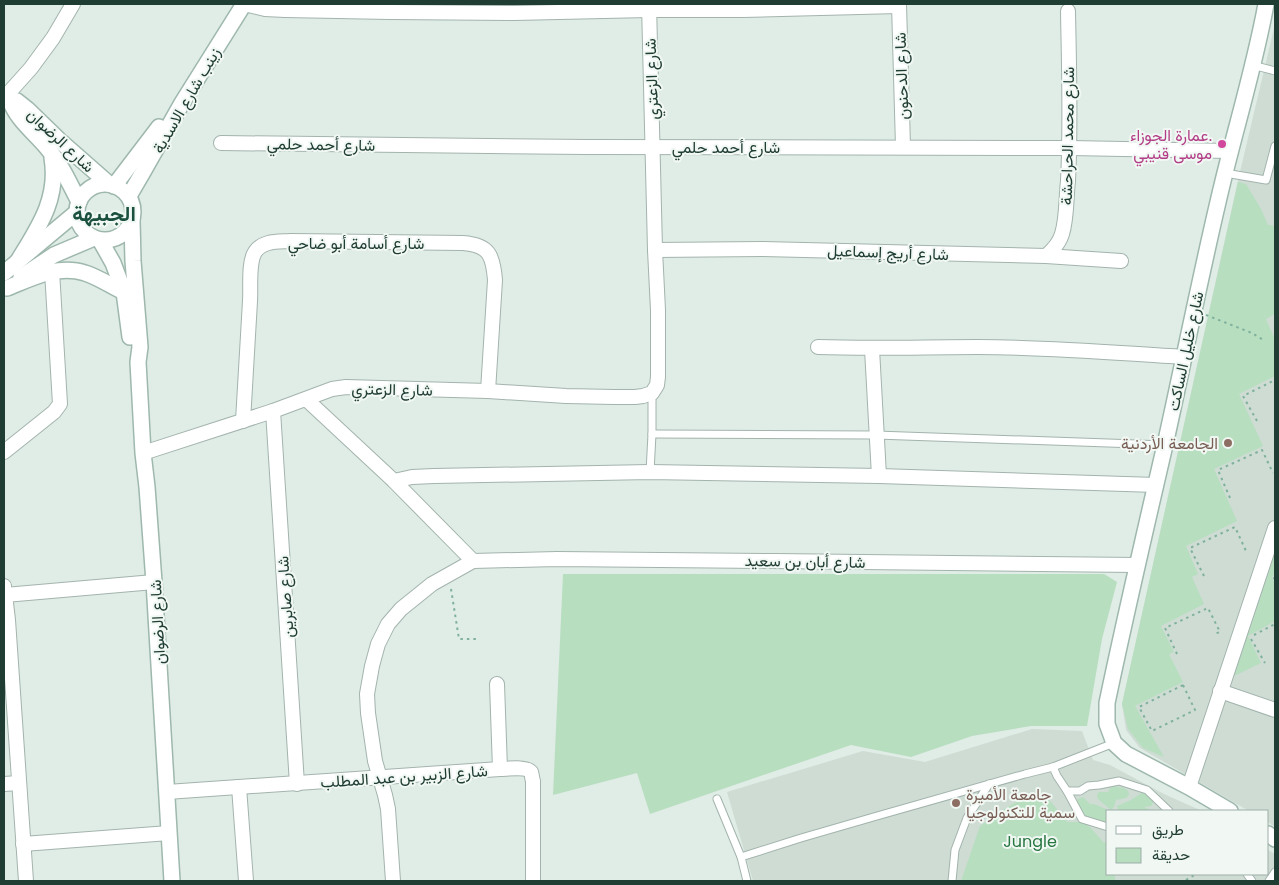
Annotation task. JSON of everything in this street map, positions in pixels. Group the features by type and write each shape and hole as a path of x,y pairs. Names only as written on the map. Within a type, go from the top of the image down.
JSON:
{"street":[{"path":"7,96 53,38 73,4"},
{"name":"زينب شارع الاسدية","path":"112,185 152,138 194,72 233,4"},
{"path":"244,4 265,9 389,8 514,13 649,7 743,10 899,5"},
{"name":"زينب شارع الاسدية","path":"128,196 182,103 244,4"},
{"name":"شارع خليل الساكت","path":"1114,743 1107,724 1107,703 1224,173 1266,4"},
{"name":"شارع الدحنون","path":"899,5 903,147"},
{"name":"شارع الزعتري","path":"143,454 307,400 332,389 488,391 614,398 643,396 652,393 657,385 658,310 649,7"},
{"name":"شارع محمد الحراحشة","path":"1046,256 1053,250 1062,234 1067,196 1070,148 1068,11"},
{"name":"شارع الرضوان","path":"7,96 15,111 49,150 60,167 78,207"},
{"name":"شارع الرضوان","path":"7,96 28,109 65,146 112,185"},
{"name":"شارع أحمد حلمي","path":"221,143 1070,148 1230,152"},
{"path":"5,284 43,219 50,201 54,172 49,150"},
{"path":"5,284 54,255 97,239 114,239 120,236 132,221 134,208 128,196 120,188 112,185 100,185 91,188 84,194 78,207 18,261"},
{"path":"78,207 79,222 85,231 97,239"},
{"name":"شارع الرضوان","path":"132,221 133,261 140,347 138,362 143,454 148,486 172,881"},
{"name":"شارع الرضوان","path":"97,239 112,263 124,292 131,343 138,362"},
{"name":"شارع أسامة أبو ضاحي","path":"243,421 252,260 254,253 265,244 291,242 463,243 484,248 492,259 495,280 488,391"},
{"name":"شارع أريج إسماعيل","path":"655,250 763,249 1046,256 1121,260"},
{"path":"5,284 52,271 71,270 86,273 124,292"},
{"path":"4,452 54,412 60,404 52,271"},
{"path":"818,347 872,349 989,347 1184,357"},
{"path":"872,349 879,476"},
{"path":"307,400 394,481 473,561 432,584 401,609 388,624 378,644 372,666 367,694 371,742 388,809 393,881"},
{"name":"شارع صابرين","path":"273,411 297,784"},
{"path":"394,481 412,477 434,476 650,472 879,476 1156,485"},
{"path":"1189,786 1275,528"},
{"name":"شارع أبان بن سعيد","path":"473,561 655,560 1137,565"},
{"path":"26,881 5,591 154,582"},
{"path":"497,684 500,769"},
{"path":"1220,691 1275,710"},
{"path":"1114,743 1126,754 1189,786 1228,810"},
{"name":"شارع الزبير بن عبد المطلب","path":"166,792 516,768 528,770 532,775 533,781 533,881"},
{"path":"4,784 19,783"},
{"path":"239,787 246,881"},
{"path":"23,844 169,833"}],"lane":[{"path":"1252,65 1275,71"},
{"path":"1224,173 1266,180 1275,146"},
{"name":"شارع الزعتري","path":"650,472 652,393"},
{"path":"652,434 876,435 1165,445"},
{"path":"741,857 801,838 1053,767 1114,743"},
{"path":"1053,767 1082,819 1106,826"},
{"path":"1068,791 1080,791 1088,786 1100,786 1119,781 1147,790 1168,810"},
{"path":"952,881 955,850 967,818 989,784"},
{"path":"717,799 741,857 747,881"},
{"path":"1269,881 1275,872"}],"path":[{"path":"1194,310 1252,333 1265,341"},
{"path":"1257,421 1243,396 1275,380"},
{"path":"1230,498 1218,470 1262,450 1273,473"},
{"path":"1204,576 1190,548 1236,527 1246,551"},
{"path":"449,574 458,639 479,639"},
{"path":"1177,654 1165,628 1208,608 1220,632 1214,634"},
{"path":"1265,664 1250,637 1275,624"},
{"path":"1183,684 1195,710 1152,731 1139,707 1183,684"},
{"path":"1186,880 1194,875"}],"shaded area":[{"name":"الجامعة الأردنية","path":"1275,24 1275,827 1269,823 1269,810 1247,810 1140,748 1126,730 1122,704 1239,176"},
{"name":"جامعة الأميرة سمية للتكنولوجيا","path":"1032,729 1082,731 1093,760 1110,765 1164,794 1200,810 1106,810 1106,875 1269,875 1269,851 1275,854 1275,881 753,881 727,792 863,751 925,762"}],"green space":[{"path":"1238,182 1246,184 1268,225 1275,226 1275,314 1266,319 1275,340 1275,376 1239,394 1263,446 1214,469 1237,521 1186,546 1198,574 1192,577 1204,604 1161,626 1174,652 1169,654 1183,682 1135,706 1164,757 1143,748 1128,729 1122,704"},
{"path":"1275,553 1275,573 1272,577 1275,585 1275,621 1248,636 1261,663 1234,675"},
{"path":"563,574 1104,574 1117,582 1102,639 1087,726 1031,726 972,736 911,757 851,745 650,814 637,773 553,795"},
{"path":"1114,786 1128,790 1129,795 1126,798 1116,800 1111,810 1098,799 1097,795 1099,792 1108,792"},
{"name":"Jungle","path":"1032,792 1041,793 1052,803 1067,822 1083,822 1104,843 1106,842 1106,875 1115,875 1116,881 961,881 980,826"},
{"path":"1143,792 1154,801 1151,806 1144,807 1150,810 1119,810 1117,806"},
{"path":"1083,797 1090,804 1106,809 1106,822 1101,825 1090,824 1084,814 1076,810 1074,801"}],"place":[{"name":"عمارة الجوزاء. موسى قنيبي","path":"1222,144"},
{"name":"الجامعة الأردنية","path":"1228,443"},
{"name":"جامعة الأميرة سمية للتكنولوجيا","path":"956,803"}],"district":[{"name":"الجبيهة","path":"104,214"}]}
